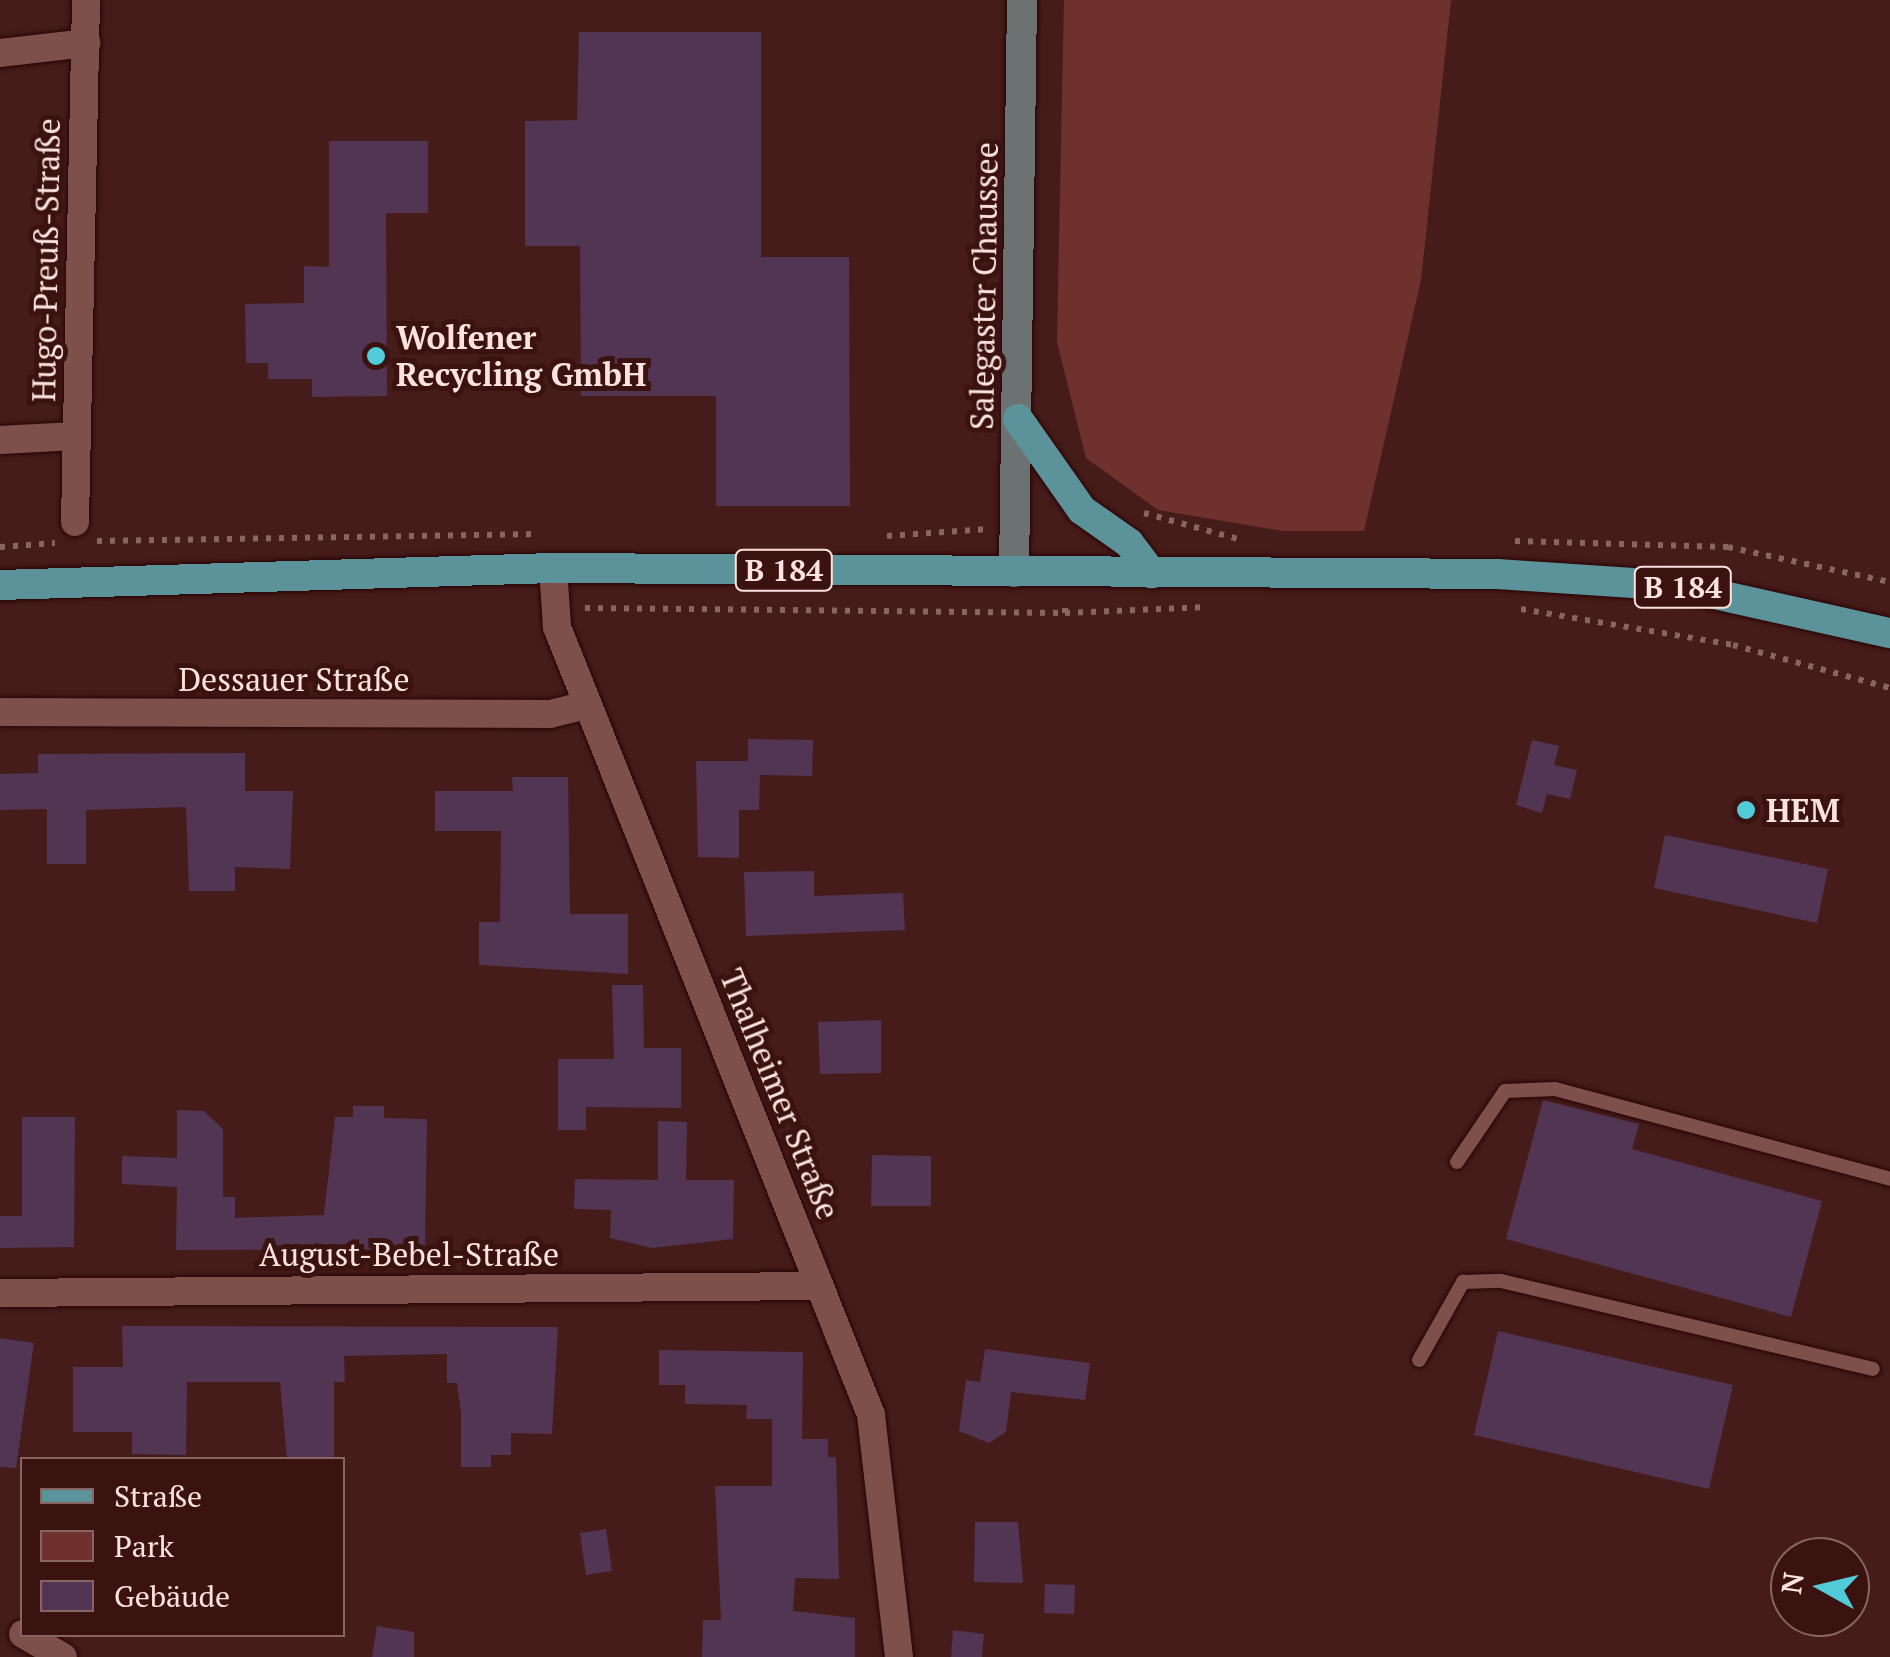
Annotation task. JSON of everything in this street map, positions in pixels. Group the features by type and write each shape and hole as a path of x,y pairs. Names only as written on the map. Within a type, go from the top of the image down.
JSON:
{"main road":[{"name":"Salegaster Chaussee","path":"1014,572 1022,0"},
{"path":"1018,419 1072,498 1152,573"},
{"name":"B 184","path":"0,585 553,568 1287,574 1497,559 1679,586 1890,634"}],"street":[{"name":"Hugo-Preuß-Straße","path":"75,522 86,0"},
{"path":"0,53 86,44"},
{"path":"0,440 76,436"},
{"name":"Thalheimer Straße","path":"553,568 552,605 587,705 871,1415 899,1657"},
{"name":"Dessauer Straße","path":"0,712 531,714 587,705"},
{"name":"August-Bebel-Straße","path":"0,1293 819,1286"},
{"path":"28,1637 62,1657"}],"lane":[{"path":"1457,1162 1505,1091 1555,1089 1890,1179"},
{"path":"1419,1360 1464,1282 1501,1282 1873,1368"}],"path":[{"path":"1136,509 1253,541"},
{"path":"44,582 45,526 75,522"},
{"path":"1497,559 1712,545 1890,582"},
{"path":"1065,572 1065,613"},
{"path":"552,605 1065,613 1224,606"},
{"path":"1502,608 1732,645 1890,688"}],"green space":[{"path":"1064,0 1451,0 1421,280 1364,531 1283,531 1158,510 1086,458 1057,342"}],"building":[{"path":"579,32 761,32 761,257 849,257 850,506 716,506 716,396 581,396 580,246 525,246 525,121 577,120"},
{"path":"329,141 428,141 428,213 386,213 387,396 312,397 312,379 268,379 268,363 246,363 245,304 304,303 304,266 329,267"},
{"path":"748,739 813,740 812,776 760,775 759,810 739,810 739,858 698,857 696,761 748,761"},
{"path":"1532,740 1559,746 1554,765 1577,770 1570,799 1547,794 1542,813 1516,805"},
{"path":"245,753 245,791 293,791 290,869 235,867 235,891 189,891 186,807 86,810 86,864 47,864 47,809 0,810 0,774 38,773 38,754"},
{"path":"512,777 568,777 570,914 628,914 628,974 479,965 479,922 500,922 501,831 435,831 435,791 513,791"},
{"path":"1665,835 1828,869 1817,923 1654,888"},
{"path":"814,871 814,896 903,893 905,930 746,936 744,872"},
{"path":"612,985 643,985 644,1048 681,1048 681,1108 586,1107 586,1130 558,1130 558,1059 614,1059"},
{"path":"881,1020 881,1073 820,1074 818,1022"},
{"path":"1543,1100 1639,1124 1632,1149 1822,1201 1791,1317 1506,1239"},
{"path":"353,1106 384,1106 384,1118 427,1119 425,1249 176,1250 177,1187 122,1184 122,1156 177,1158 177,1110 204,1111 223,1129 223,1197 235,1197 235,1218 324,1215 335,1117 353,1117"},
{"path":"22,1117 75,1117 74,1247 0,1248 0,1216 22,1216"},
{"path":"658,1121 687,1122 686,1180 734,1180 733,1239 652,1248 610,1238 611,1210 574,1209 575,1179 658,1180"},
{"path":"872,1155 931,1156 931,1206 871,1206"},
{"path":"122,1326 558,1327 552,1434 511,1433 511,1455 491,1455 491,1467 461,1467 461,1412 457,1383 447,1383 447,1354 344,1356 345,1382 334,1382 334,1457 287,1457 280,1382 187,1382 186,1455 132,1454 132,1432 73,1432 73,1367 123,1367"},
{"path":"1498,1331 1733,1385 1709,1489 1474,1435"},
{"path":"0,1338 34,1343 16,1468 0,1467"},
{"path":"985,1349 1090,1363 1085,1400 1011,1392 1006,1432 989,1443 959,1431 966,1380 980,1382"},
{"path":"659,1350 803,1352 802,1439 828,1439 828,1457 836,1457 839,1579 795,1578 793,1611 855,1618 855,1657 702,1657 703,1620 721,1620 715,1486 772,1486 772,1419 746,1419 747,1405 685,1404 685,1385 659,1385"},
{"path":"975,1522 1018,1522 1023,1583 974,1582"},
{"path":"606,1529 612,1571 586,1575 580,1533"},
{"path":"1045,1584 1075,1585 1074,1614 1044,1613"},
{"path":"377,1626 414,1632 414,1657 372,1657"},
{"path":"953,1630 984,1634 982,1657 951,1657"}],"place":[{"name":"Wolfener Recycling GmbH","path":"376,356"},
{"name":"HEM","path":"1746,810"}]}
